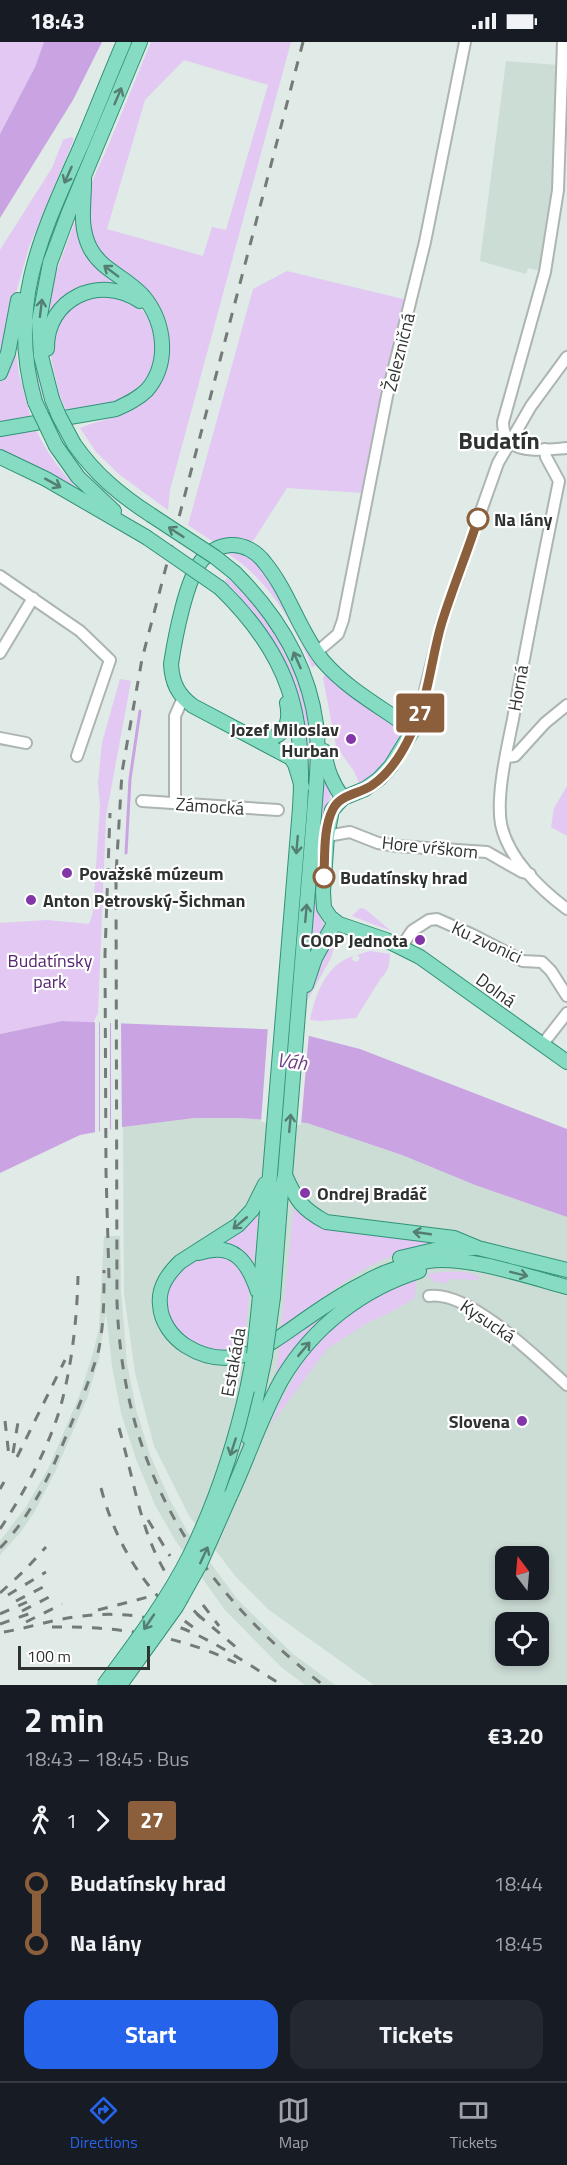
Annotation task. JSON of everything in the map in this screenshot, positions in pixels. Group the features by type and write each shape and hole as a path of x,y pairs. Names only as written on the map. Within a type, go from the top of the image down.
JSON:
{"main road":[{"path":"124,42 54,205 33,263 26,301 24,335 27,369 35,402 49,435 67,464 90,490 146,537"},
{"path":"140,42 55,248 41,301 41,356 50,393 59,416 74,444 93,470 128,500 235,573 266,607 288,641 306,681 314,715 317,764 298,1013"},
{"path":"0,429 116,409 131,403 141,395 155,377 162,355 162,338 152,311 138,292 97,259 87,240 82,220 84,176"},
{"path":"0,373 8,353 23,278 33,263"},
{"path":"50,393 49,333 57,314 71,300 90,292 110,289 129,294 152,311"},
{"path":"0,458 46,479 146,537 220,588 255,625 281,671 289,714 282,733 271,738 252,737"},
{"path":"298,1013 315,958 335,922 327,913 323,903 327,836 332,810 343,798 365,789 379,779 391,766 413,730 351,688 328,666 317,652 264,561 242,547 218,548 201,562 195,573 177,634 171,664 176,688 183,698 202,712 294,761 302,787"},
{"name":"Estakáda","path":"120,1685 180,1600 200,1564 230,1496 255,1410 266,1356 270,1174 302,787 302,750 299,727 292,698 281,671"},
{"path":"314,715 320,724 327,769 343,798"},
{"name":"Dolná","path":"335,922 404,948 567,1062"},
{"name":"Estakáda","path":"104,1685 166,1596 189,1556 211,1508 233,1446 244,1407 266,1297 285,1175 298,1013"},
{"path":"270,1174 246,1218 185,1258 172,1269 164,1282 159,1298 165,1324 175,1337 198,1353 218,1358 245,1356 281,1336 348,1285 388,1262 434,1250 478,1248"},
{"path":"285,1175 298,1203 310,1214 326,1222 454,1238 478,1248 567,1269"},
{"path":"185,1258 214,1250 237,1255 251,1272 266,1297"},
{"path":"313,1313 365,1282 398,1267 446,1259 567,1287"},
{"path":"230,1496 265,1414 283,1379 303,1350 329,1322 355,1301 403,1276 437,1266 471,1264"}],"street":[{"name":"Železničná","path":"317,652 338,634 343,620 387,396 425,242 465,42"},
{"path":"563,42 558,190 544,272 503,422 503,433 508,442 526,449 567,448"},
{"path":"413,730 420,711 442,621 498,463 508,442 531,406 567,357"},
{"name":"Horná","path":"545,449 546,457 559,481 519,685 501,789 500,813 502,825 512,849 530,874 567,909"},
{"path":"0,576 80,631 110,660 77,756"},
{"path":"0,653 33,598"},
{"path":"175,803 175,716 183,698"},
{"path":"507,757 515,756 545,723 567,705"},
{"path":"0,738 26,743"},
{"name":"Zámocká","path":"142,801 278,810"},
{"name":"Hore vŕškom","path":"327,836 350,832 378,843 397,846 486,852 530,874"},
{"name":"Ku zvonici","path":"404,948 412,931 429,920 437,919 523,961 542,962 551,971 567,996"},
{"path":"542,1045 567,1013"},
{"name":"Kysucká","path":"429,1296 438,1294 451,1297 503,1327 567,1385"}],"shaded area":[{"path":"506,61 558,65 553,181 540,271 528,268 526,274 480,261"},
{"path":"195,1118 241,1118 307,1123 402,1155 475,1185 567,1217 567,1685 374,1685 269,1610 236,1577 189,1516 154,1446 135,1373 124,1294 123,1127"},
{"path":"104,1236 120,1236 121,1291 127,1363 136,1409 150,1455 169,1498 187,1531 237,1599 293,1654 335,1685 305,1685 281,1667 225,1610 175,1540 155,1505 136,1459 121,1413 112,1366 106,1312 99,1358 88,1396 56,1470 35,1511 20,1533 0,1555 0,1541 26,1507 49,1467 80,1394 99,1329"}],"green space":[{"path":"0,42 44,42 35,67 0,134"},
{"path":"151,42 291,42 170,490 168,510 120,475 96,452 80,428 128,412 148,399 158,386 165,371 169,354 166,322 160,307 149,294 114,268 99,253 89,234 87,218 88,196 92,183","holes":["184,60 268,85 226,230 212,227 203,256 107,229 145,100"]},
{"path":"71,137 74,139 29,247 0,362 0,250 52,168 63,140"},
{"path":"88,146 52,239 36,298 34,329 42,400 31,360 32,298 45,248"},
{"path":"76,219 124,286 115,286 48,317 53,281"},
{"path":"287,271 407,300 364,493 287,488 253,541 212,541 188,525 253,289"},
{"path":"110,294 136,305 147,317 153,328 155,341 152,366 139,387 122,399 100,407 68,414 59,394 51,357 51,343 56,324 81,298"},
{"path":"15,345 19,374 31,419 0,424 0,381"},
{"path":"36,430 58,465 85,497 0,454 0,435"},
{"path":"235,552 249,557 267,575 320,667 318,668 317,665 312,667 288,618 267,589 242,564 227,553"},
{"path":"227,578 246,595 273,631 293,670 307,716 311,764 297,942 296,916 308,777 302,712 295,687 273,642 259,620 225,581"},
{"path":"326,672 394,723 399,731 399,741 388,759 359,783 354,771 336,746 323,678"},
{"name":"Budatínsky park","path":"120,679 131,681 106,816 98,1013 93,1023 62,1021 0,1034 0,923 47,920 89,924 93,912 100,806 98,783 102,743"},
{"path":"322,770 332,792 324,812 317,901 325,928 309,960"},
{"path":"567,786 567,836 551,827 554,808"},
{"path":"360,908 365,909 391,931 352,916"},
{"path":"338,935 331,958 307,1001 312,978 334,936"},
{"path":"346,937 366,939 391,949 370,947 357,950"},
{"path":"370,951 390,954 389,964 386,973 356,1018 310,1020 323,982 335,966 353,956 352,960 357,962 360,958 357,955"},
{"path":"294,1205 306,1217 452,1244 407,1252 380,1261 342,1284 281,1330"},
{"path":"258,1213 252,1265 214,1243"},
{"path":"205,1255 234,1258 250,1285 244,1348 222,1352 201,1347 185,1337 173,1323 167,1306 170,1288 182,1270"},
{"path":"440,1272 465,1272 479,1277 478,1280 449,1279 448,1283 435,1282 427,1275 416,1280 415,1298 369,1322 327,1349 270,1426 280,1402 304,1359 318,1340 358,1304 412,1277"},
{"path":"375,1281 274,1383 280,1344 318,1316"}],"water":[{"path":"44,42 102,42 73,100 0,218 0,134 35,67"},
{"name":"Váh","path":"62,1021 286,1030 360,1049 567,1129 567,1217 475,1185 402,1155 307,1123 241,1118 195,1118 123,1127 80,1135 0,1173 0,1034"}],"pier":[{"path":"95,1020 99,1020 99,1135 95,1135"},
{"path":"100,1020 110,1020 110,1133 100,1134"},
{"path":"111,1020 121,1021 122,1130 111,1132"},
{"path":"268,1026 286,1027 280,1124 261,1122"},
{"path":"290,1028 309,1033 301,1125 283,1124"}],"waterway":[{"path":"126,853 130,779 140,711"}],"railway":[{"path":"303,42 142,659 122,772 116,875 117,1302 122,1362 134,1418 151,1470 174,1518 203,1563 237,1606 277,1646 323,1685"},
{"path":"109,1278 105,954 110,813"},
{"path":"0,1548 23,1520 42,1488 86,1388 100,1343 104,1270"},
{"path":"0,1529 35,1469 61,1405 73,1341 78,1276"},
{"path":"17,1457 65,1360"},
{"path":"5,1421 9,1456"},
{"path":"13,1453 18,1422"},
{"path":"119,1428 139,1507 155,1553 167,1576 203,1620"},
{"path":"0,1489 4,1482"},
{"path":"101,1488 115,1528 135,1566 161,1599 193,1627"},
{"path":"148,1520 170,1556"},
{"path":"0,1593 46,1547"},
{"path":"8,1595 46,1572"},
{"path":"16,1601 51,1583"},
{"path":"22,1611 57,1593"},
{"path":"98,1610 148,1597"},
{"path":"0,1614 27,1602"},
{"path":"26,1622 62,1604"},
{"path":"203,1605 219,1626"},
{"path":"0,1624 34,1612"},
{"path":"4,1632 75,1617 107,1614 135,1616 161,1621 209,1641 282,1685"},
{"path":"197,1614 238,1649"},
{"path":"52,1627 100,1628 147,1634 192,1645 236,1663"}],"bus line":[{"name":"27","path":"324,877 327,836 332,810 343,798 365,789 379,779 404,748 413,730 420,711 442,621 478,519"}],"place":[{"name":"Na lány","path":"478,519"},
{"name":"Jozef Miloslav Hurban","path":"351,739"},
{"name":"Považské múzeum","path":"67,873"},
{"name":"Budatínsky hrad","path":"324,877"},
{"name":"Anton Petrovský-Šichman","path":"31,900"},
{"name":"COOP Jednota","path":"420,940"},
{"name":"Ondrej Bradáč","path":"305,1193"},
{"name":"Slovena","path":"522,1421"}],"district":[{"name":"Budatín","path":"499,440"}]}
